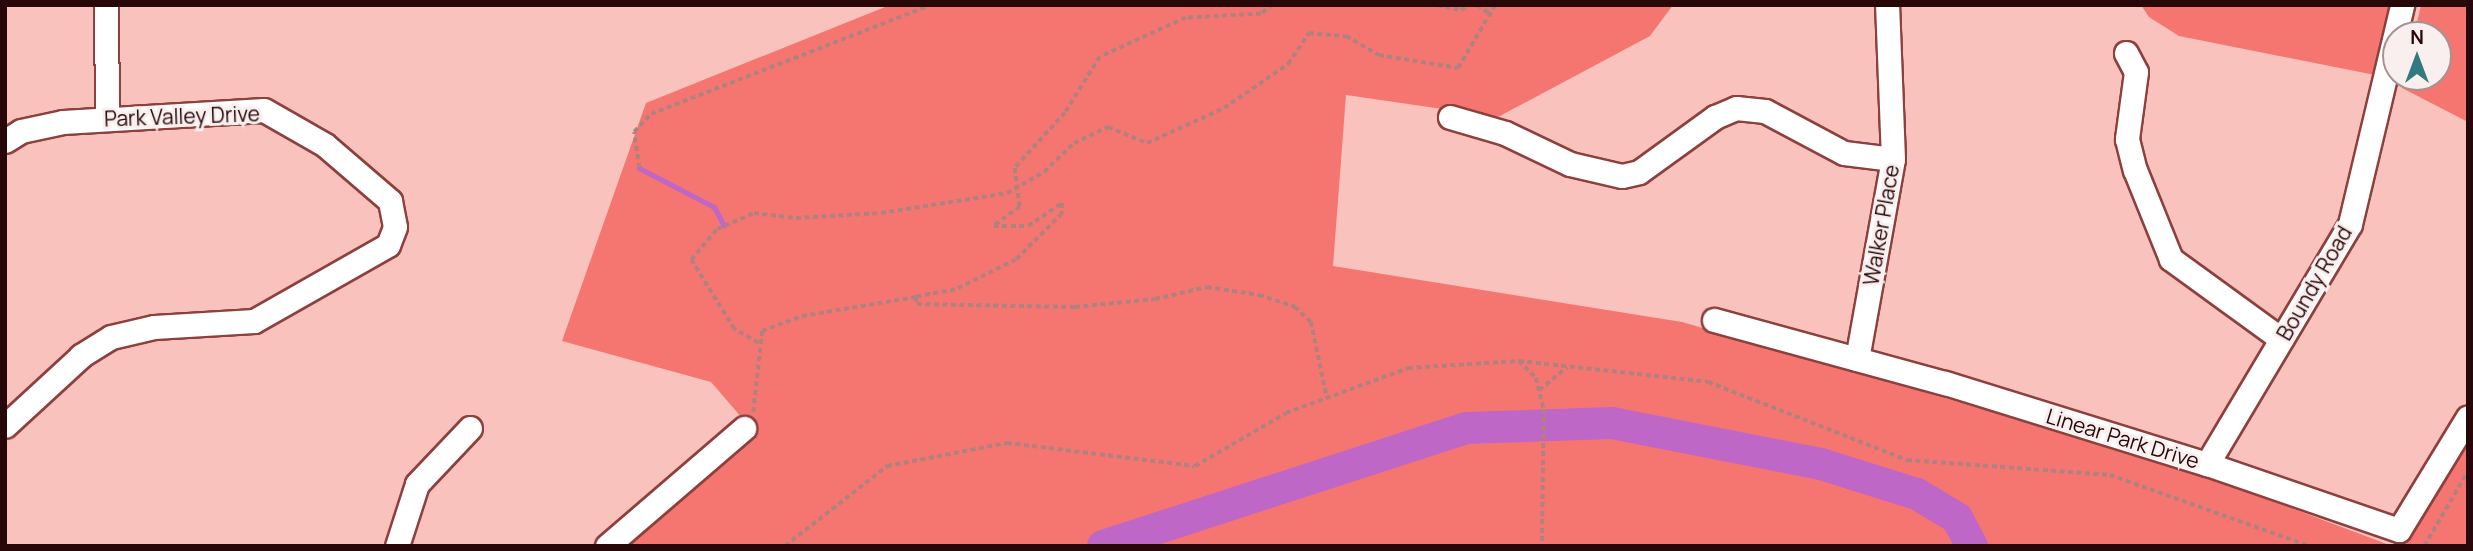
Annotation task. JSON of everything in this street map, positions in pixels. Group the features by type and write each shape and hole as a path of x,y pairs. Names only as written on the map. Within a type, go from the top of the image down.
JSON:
{"street":[{"path":"106,5 107,119"},
{"name":"Walker Place","path":"1857,359 1893,159 1887,5"},
{"name":"Boundy Road","path":"2207,464 2350,223 2402,5"},
{"path":"2126,53 2136,72 2127,139 2134,170 2171,259 2281,339"},
{"path":"1450,117 1505,134 1583,169 1622,176 1639,172 1715,117 1736,108 1765,111 1844,153 1893,159"},
{"name":"Park Valley Drive","path":"5,141 22,131 107,119 264,110 325,145 390,201 396,227 388,245 254,321 154,327 111,337 80,356 5,426"},
{"name":"Linear Park Drive","path":"1714,320 1857,359 2207,464 2399,530 2468,417"},
{"path":"397,546 417,484 470,428"},
{"path":"607,546 744,428"}],"path":[{"path":"639,168 635,132 651,114 930,5"},
{"path":"744,428 751,421 757,394 758,343 762,331 775,324 955,290 1016,260 1062,214 1062,203 1028,226 994,226 1020,208 1015,169 1065,113 1100,57 1186,18 1261,14 1273,5"},
{"path":"1437,5 1461,10 1469,5"},
{"path":"1477,5 1492,15"},
{"path":"758,343 734,329 691,260 717,229 754,213 796,218 838,212 881,213 1017,187 1044,173 1074,143 1108,127 1147,143 1224,108 1288,64 1310,33 1346,36 1379,55 1458,68 1492,15 1494,5"},
{"path":"916,297 917,304 949,308 992,302 1075,307 1155,299 1207,287 1259,295 1295,307 1311,322 1327,398"},
{"path":"1519,361 1536,378 1544,409 1542,546"},
{"path":"785,546 887,466 1007,443 1195,467 1286,413 1408,368 1519,361 1708,382 1907,460 2110,475 2309,546"},
{"path":"1539,390 1567,366"},
{"path":"2424,546 2468,471"}],"shaded area":[{"path":"890,5 1673,5 1650,36 1498,117 1346,95 1333,266 1682,322 2182,467 2392,546 624,546 755,433 711,382 562,341 646,103"},
{"path":"2141,5 2395,5 2392,21 2382,21 2380,76 2179,36 2149,17"},
{"path":"2421,5 2468,5 2468,122 2408,91 2452,91 2452,21 2417,21"},
{"path":"2468,438 2468,546 2402,546"}],"waterway":[{"path":"639,168 714,207 724,226"},
{"path":"1103,546 1466,428 1612,423 1821,464 1917,494 1957,518 1972,546"}]}
